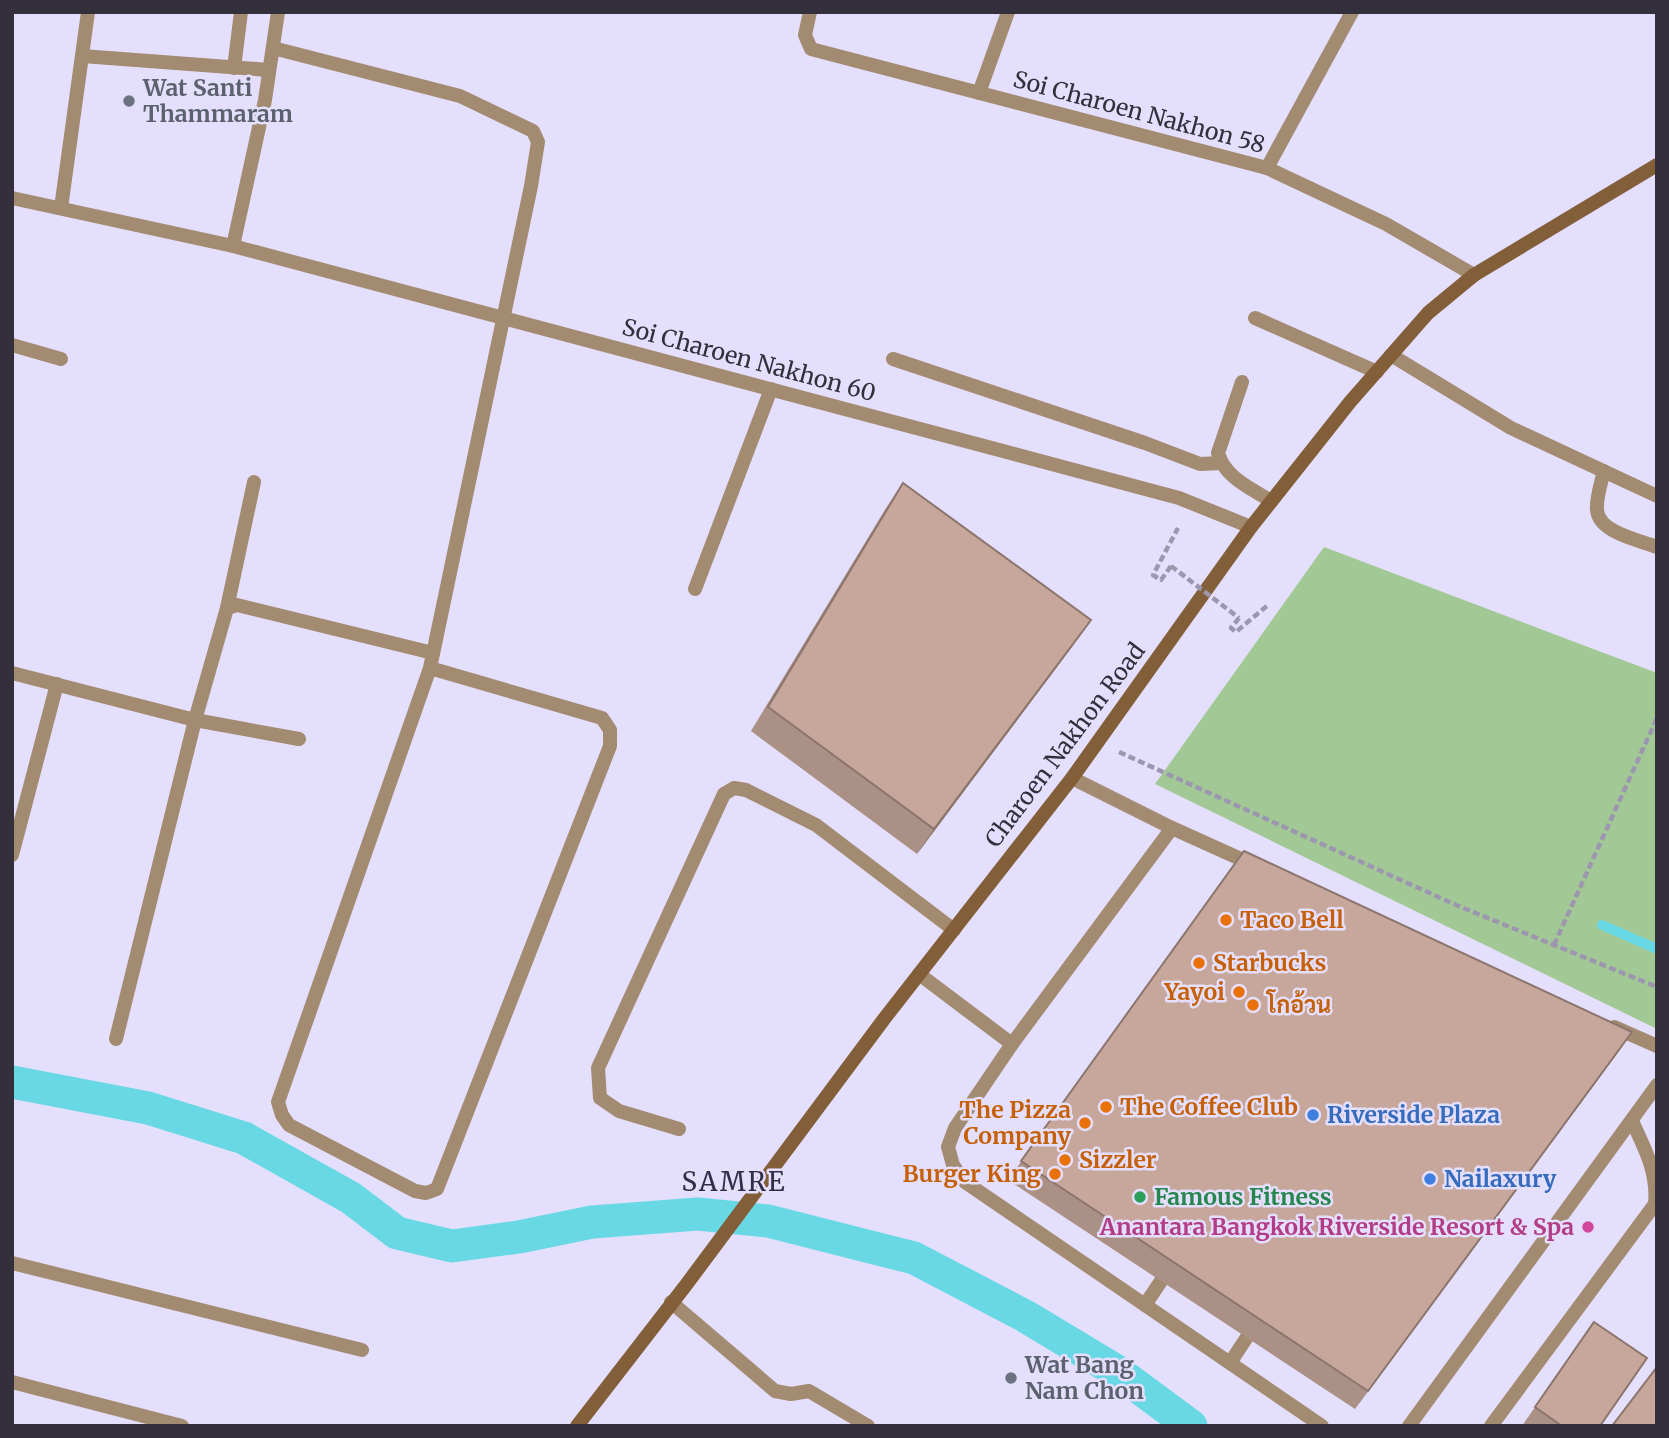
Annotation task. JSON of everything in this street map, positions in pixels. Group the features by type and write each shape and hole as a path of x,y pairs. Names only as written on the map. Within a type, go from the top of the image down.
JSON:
{"main road":[{"name":"Charoen Nakhon Road","path":"578,1426 671,1301 686,1285 765,1175 1072,778 1251,527 1350,402 1428,313 1474,275 1657,165"}],"street":[{"path":"61,208 88,12"},
{"path":"234,68 241,12"},
{"path":"233,246 269,70 278,12"},
{"name":"Soi Charoen Nakhon 58","path":"810,12 805,36 811,49 1267,168 1387,224 1474,275"},
{"path":"979,93 1007,12"},
{"path":"1267,168 1352,12"},
{"path":"227,608 237,605 431,661 603,718 610,730 610,746 438,1189 426,1193 415,1191 289,1125 278,1102 431,661 538,142 533,131 460,96 273,48"},
{"path":"82,56 269,70"},
{"name":"Soi Charoen Nakhon 60","path":"12,198 233,246 1179,498 1251,527"},
{"path":"1255,318 1377,372"},
{"path":"12,345 61,359"},
{"path":"1391,355 1511,428 1657,496"},
{"path":"893,359 1200,464 1221,463"},
{"path":"1242,382 1218,453 1228,473 1271,501"},
{"path":"695,589 771,389"},
{"path":"1604,471 1596,507 1598,519 1608,528 1657,547"},
{"path":"116,1039 195,720 227,608 254,482"},
{"path":"12,673 195,720 299,739"},
{"path":"12,855 57,684"},
{"path":"1072,778 1262,869"},
{"path":"679,1129 619,1111 600,1098 598,1068 724,794 734,788 746,790 816,825 954,930"},
{"path":"1172,828 1012,1044 955,1129 948,1147 953,1166 965,1182 1322,1426"},
{"path":"919,974 1012,1044"},
{"path":"1606,1023 1657,1046"},
{"path":"1409,1426 1657,1086"},
{"path":"1491,1426 1655,1205 1653,1168 1632,1121"},
{"path":"12,1264 362,1350"},
{"path":"1144,1305 1161,1281"},
{"path":"671,1301 775,1391 791,1394 809,1391 868,1426"},
{"path":"1230,1363 1247,1337"},
{"path":"12,1382 181,1426"}],"path":[{"path":"1178,528 1153,575 1161,580 1171,566 1240,618 1231,628 1236,632 1268,605"},
{"path":"1554,946 1657,718"},
{"path":"1098,742 1456,905 1657,988"}],"green space":[{"path":"1324,547 1657,673 1657,1029 1155,784"}],"building":[{"path":"903,483 1091,620 934,829 768,707"},
{"name":"Riverside Plaza","path":"1244,851 1632,1032 1368,1391 1021,1161"},
{"path":"1594,1322 1647,1358 1600,1426 1562,1426 1535,1407"},
{"path":"1657,1367 1657,1426 1612,1426"}],"waterway":[{"path":"1602,925 1657,949"},
{"path":"12,1082 148,1108 244,1138 351,1198 397,1233 452,1246 519,1237 592,1222 698,1214 768,1221 914,1258 1025,1316 1118,1372 1191,1426"}],"place":[{"name":"Wat Santi Thammaram","path":"129,101"},
{"name":"Taco Bell","path":"1226,920"},
{"name":"Starbucks","path":"1199,963"},
{"name":"Yayoi","path":"1239,992"},
{"name":"โกอ้วน","path":"1253,1005"},
{"name":"The Coffee Club","path":"1106,1107"},
{"name":"Riverside Plaza","path":"1313,1115"},
{"name":"The Pizza Company","path":"1085,1123"},
{"name":"Sizzler","path":"1065,1160"},
{"name":"Burger King","path":"1055,1174"},
{"name":"Nailaxury","path":"1430,1179"},
{"name":"Famous Fitness","path":"1140,1197"},
{"name":"Anantara Bangkok Riverside Resort & Spa","path":"1588,1227"},
{"name":"Wat Bang Nam Chon","path":"1011,1378"}],"district":[{"name":"SAMRE","path":"734,1182"}]}
